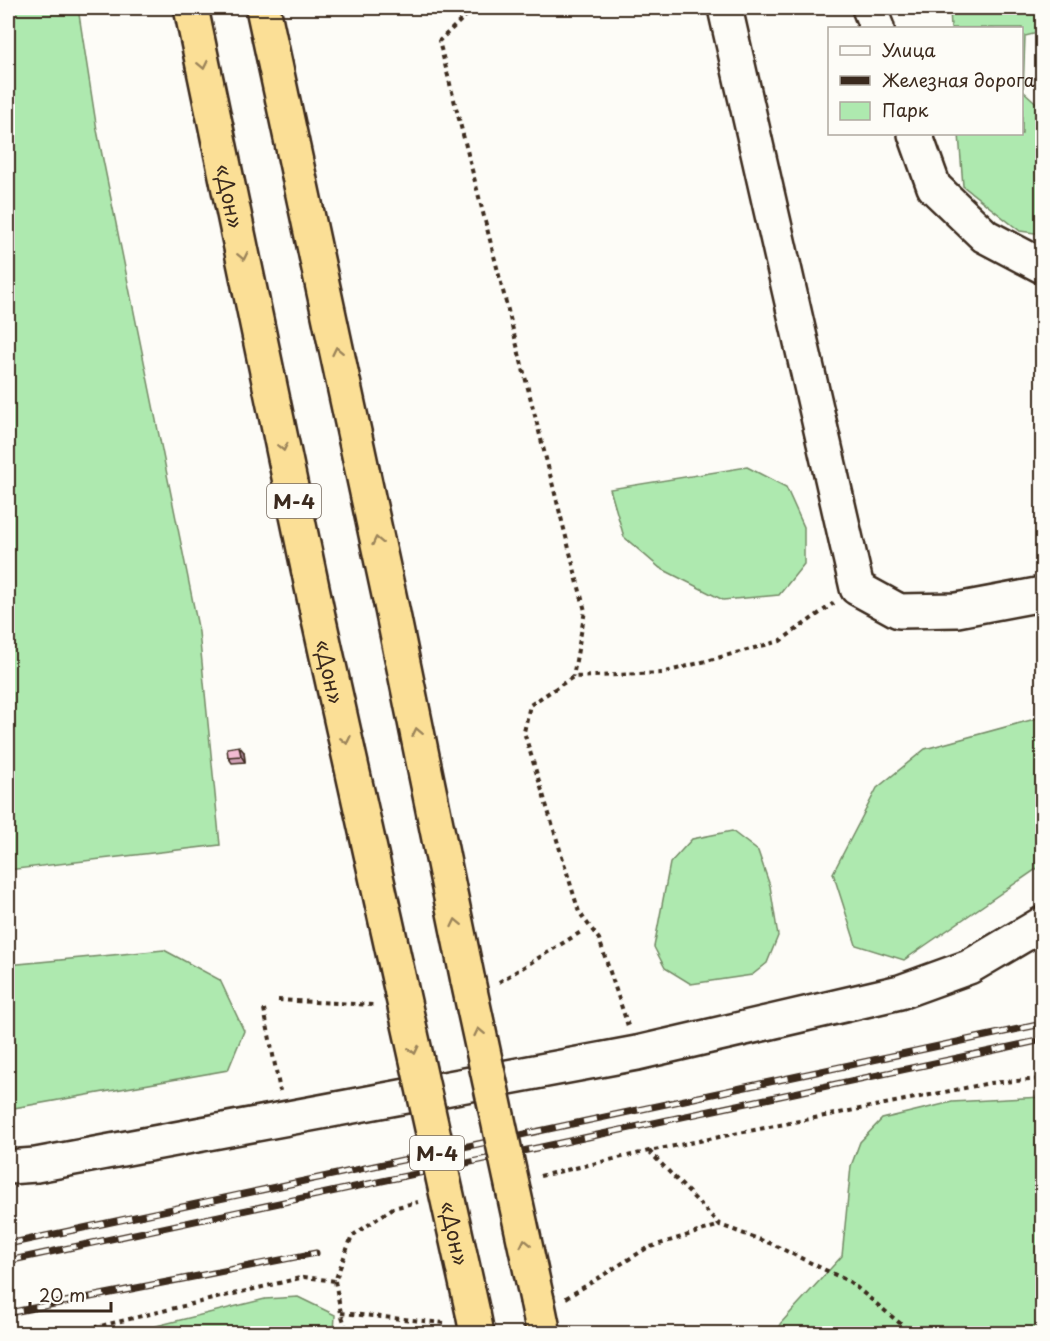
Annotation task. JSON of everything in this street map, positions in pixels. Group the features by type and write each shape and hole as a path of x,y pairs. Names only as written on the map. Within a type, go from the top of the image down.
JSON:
{"highway":[{"name":"«Дон»","path":"191,8 318,616 387,999 465,1323"},
{"path":"263,8 389,597 483,981 551,1299 544,1334"}],"street":[{"path":"725,8 857,588 899,611 957,610 1042,594"},
{"path":"870,8 877,27"},
{"path":"915,135 934,187 985,236 1042,266"},
{"path":"8,1167 36,1165 637,1053 900,992 969,967 1042,924"}],"path":[{"path":"474,8 439,41 585,611 573,677"},
{"path":"637,1053 599,939 579,912 524,732 530,705 573,677 662,673 780,641 857,588"},
{"path":"483,981 581,932"},
{"path":"278,1000 387,999"},
{"path":"264,1009 283,1118"},
{"path":"532,1178 649,1151 990,1083 1042,1079"},
{"path":"649,1151 720,1225 772,1244 850,1282 913,1334"},
{"path":"348,1334 335,1281 352,1236 393,1208 427,1200"},
{"path":"551,1299 647,1248 720,1225"},
{"path":"66,1334 304,1277 335,1281"},
{"path":"341,1313 465,1323"}],"green space":[{"path":"8,8 78,8 97,130 199,632 220,845 8,870"},
{"path":"950,8 1042,8 1042,32 1025,36 1023,91 1023,27 951,27"},
{"path":"1023,91 1042,108 1042,234 1020,231 963,186 959,135 1023,135"},
{"path":"747,467 786,487 804,527 804,564 779,595 723,600 660,568 624,537 610,489"},
{"path":"1042,717 1042,865 904,960 856,945 833,873 877,788 925,749"},
{"path":"732,831 758,851 770,886 778,936 767,963 752,975 691,984 665,968 654,947 670,863 692,839"},
{"path":"164,950 220,980 244,1031 228,1070 8,1109 8,965"},
{"path":"1042,1097 1042,1333 780,1333 780,1324 842,1256 851,1166 860,1142 882,1119 952,1102"},
{"path":"298,1297 335,1315 334,1333 128,1333 265,1299"}],"building":[{"path":"239,746 241,756 228,757 227,748"}],"railway":[{"path":"8,1244 1042,1024"},
{"path":"8,1261 1042,1040"},
{"path":"8,1313 316,1253"}]}
